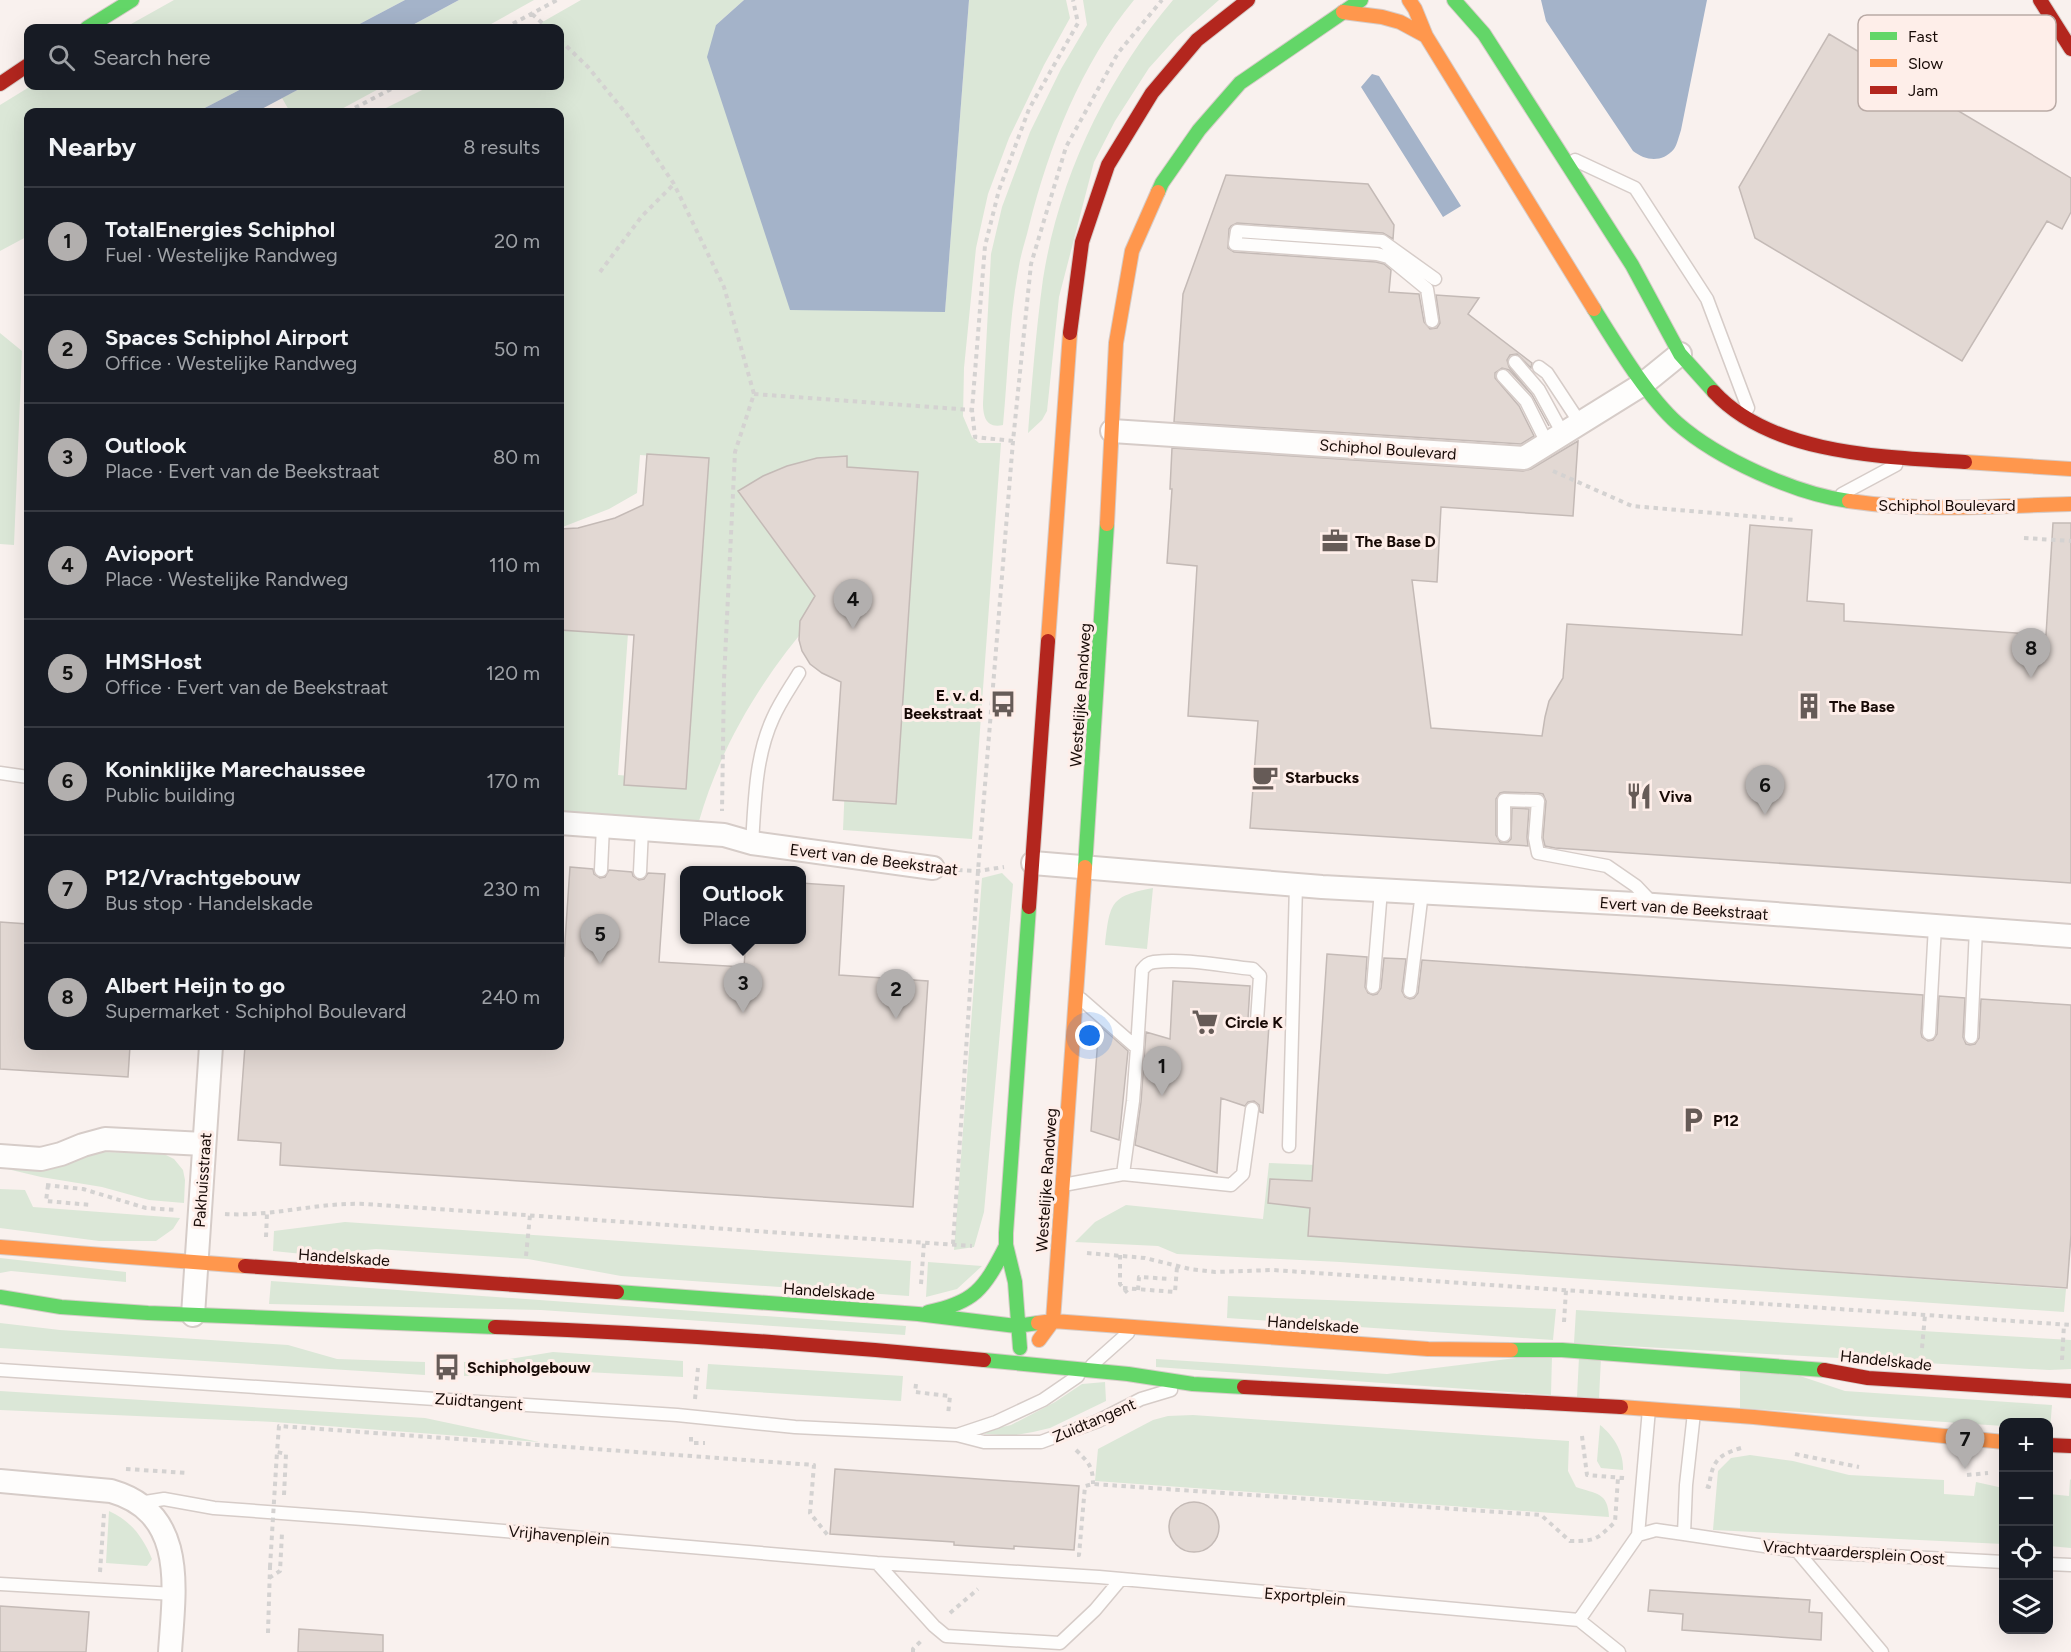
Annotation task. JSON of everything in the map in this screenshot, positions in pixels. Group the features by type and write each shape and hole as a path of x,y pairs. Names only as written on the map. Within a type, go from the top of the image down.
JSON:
{"main road":[{"path":"93,24 132,0"},
{"name":"Westelijke Randweg","path":"1023,1363 1016,1326 1013,1273 1005,1248 1072,310 1082,242 1108,165 1152,93 1197,40 1248,0"},
{"name":"Westelijke Randweg","path":"1053,1321 1102,621 1116,343 1132,252 1162,183 1199,130 1240,84 1361,0"},
{"name":"Schiphol Boulevard","path":"1409,0 1426,36 1601,320 1643,384 1676,422 1703,442 1757,473 1833,499 1883,506 2071,504"},
{"path":"1454,0 1484,34 1632,265 1680,354 1722,400 1752,421 1798,441 1907,458 2071,469"},
{"path":"2040,0 2049,15"},
{"path":"1343,12 1382,17 1400,22 1426,36"},
{"path":"1484,16 1484,34"},
{"path":"2056,25 2071,49"},
{"path":"0,84 24,69"},
{"name":"Handelskade","path":"0,1247 918,1314 1016,1326 1053,1321 1428,1349 1562,1350 1655,1363 1697,1360 1814,1368 1868,1378 2071,1391"},
{"name":"Westelijke Randweg","path":"918,1314 956,1306 972,1296 988,1282 1005,1248"},
{"path":"0,1297 61,1307 193,1315 605,1331 914,1353 1138,1375 1193,1384 1649,1409 1694,1407 1999,1441"},
{"path":"1023,1363 1053,1321"},
{"path":"1696,1379 1697,1360"},
{"path":"1649,1409 1652,1390"},
{"path":"2053,1445 2071,1446"}],"street":[{"path":"1524,458 1643,384 1680,354"},
{"name":"Schiphol Boulevard","path":"1112,431 1524,458"},
{"name":"Evert van de Beekstraat","path":"564,823 724,835 752,843 933,868"},
{"name":"Evert van de Beekstraat","path":"1033,863 1296,885 1654,905 2071,936"},
{"name":"Pakhuisstraat","path":"193,1315 211,1050"},
{"path":"0,1156 41,1159 105,1139 204,1144"},
{"path":"0,1481 106,1491 126,1496 154,1517 172,1553 174,1594 170,1652"}],"lane":[{"path":"1560,153 1635,188 1707,299 1752,421"},
{"path":"1432,321 1427,289 1388,256 1235,244 1237,231 1382,241 1436,279"},
{"path":"1515,362 1539,390 1563,434"},
{"path":"1539,367 1547,374 1563,434"},
{"path":"1503,376 1526,401 1563,434"},
{"path":"1833,499 1907,458"},
{"path":"752,843 757,776 763,746 773,717 799,673"},
{"path":"0,774 24,777"},
{"path":"1504,835 1504,800 1538,801 1535,838 1538,853 1607,866 1636,886 1654,905"},
{"path":"601,870 603,826"},
{"path":"640,872 642,829"},
{"path":"1289,1146 1296,885"},
{"path":"1373,987 1381,890"},
{"path":"1410,991 1422,892"},
{"path":"1929,1033 1935,926"},
{"path":"1971,1037 1976,929"},
{"path":"1123,1174 1137,1048 1142,970 1146,964 1182,962 1253,969 1260,976 1257,1021"},
{"path":"1075,994 1137,1048"},
{"path":"1062,1185 1123,1174 1231,1185 1243,1174 1252,1109"},
{"name":"Zuidtangent","path":"957,1436 1043,1401 1085,1370 1133,1328"},
{"name":"Zuidtangent","path":"0,1370 665,1414 795,1427 957,1436 984,1442 1041,1442 1098,1422 1141,1399 1193,1384"},
{"path":"1684,1534 1686,1485 1694,1407"},
{"path":"1619,1652 1578,1620 1638,1535 1649,1409"},
{"name":"Vrijhavenplein","path":"137,1503 164,1499 214,1508 980,1570"},
{"name":"Vrachtvaardersplein Oost","path":"1638,1535 1656,1530 1797,1551 1999,1562"},
{"path":"1797,1551 1882,1652"},
{"path":"877,1563 934,1626 946,1636 1060,1643 1095,1610 1121,1579"},
{"path":"2053,1564 2071,1565"},
{"name":"Exportplein","path":"980,1570 1121,1579 1578,1620"},
{"path":"0,1584 174,1594"}],"path":[{"path":"513,24 556,0"},
{"path":"1012,441 975,437 972,410 985,246 999,190 1029,109 1078,23 1073,0"},
{"path":"952,1244 978,871 1012,441 1030,264 1066,147 1118,53 1162,0"},
{"path":"532,14 543,24"},
{"path":"564,44 588,67 628,116 674,184 724,287 754,394 735,452 724,679 722,810 724,835"},
{"path":"355,108 390,90"},
{"path":"600,272 642,216 674,184"},
{"path":"754,394 972,410"},
{"path":"1524,458 1632,506 1750,515"},
{"name":"Evert van de Beekstraat","path":"933,868 978,871 1033,863"},
{"path":"36,1184 83,1189 146,1208 254,1215 351,1204 1005,1248"},
{"path":"48,1185 46,1201 91,1205"},
{"path":"519,1256 526,1256 530,1215"},
{"path":"1058,1252 1145,1258 1177,1267 1215,1272 1273,1270 2071,1325"},
{"path":"1122,1288 1175,1292 1177,1267"},
{"path":"1138,1290 1139,1277 1172,1279"},
{"path":"1922,1348 1925,1315"},
{"path":"695,1400 698,1367"},
{"path":"268,1633 279,1426 814,1465 810,1513 829,1538 841,1539"},
{"path":"1066,1453 1086,1445"},
{"path":"1076,1450 1093,1471 1093,1482"},
{"path":"118,1468 188,1473"},
{"path":"1068,1555 1079,1555 1085,1486 1093,1482 1541,1515 1570,1541 1586,1541 1597,1539 1615,1522 1618,1478"},
{"path":"913,1652 913,1649 934,1626 978,1590 980,1570"}],"green space":[{"path":"174,0 405,0 360,24 131,24"},
{"path":"459,0 534,0 491,24 414,24"},
{"path":"581,0 744,0 716,25 945,311 969,0 1066,0 1070,18 1044,65 1009,138 988,194 976,248 964,368 963,416 972,437 979,443 1001,443 972,839 843,830 850,668 813,619 777,665 745,714 719,766 699,821 564,812 564,600 630,605 618,775 666,779 688,458 640,455 637,493 609,509 564,526 564,108 386,108 422,90 564,90 564,24 539,24"},
{"path":"1083,0 1134,0 1098,51 1083,79 1069,107 1046,166 1022,251 1011,325 1003,425 997,426 989,423 985,417 983,403 991,254 1002,207 1030,132 1061,69 1087,25"},
{"path":"1173,0 1219,0 1177,37 1149,68 1115,121 1094,162 1059,297 1047,411 1042,420 1028,433 1043,279 1050,241 1061,203 1089,130 1107,96 1149,30"},
{"path":"24,90 239,90 205,108 24,108 24,238 0,251 0,105"},
{"path":"297,90 377,90 343,108 288,108 282,98"},
{"path":"0,333 22,351 14,545 0,544"},
{"path":"1002,873 1013,884 984,1212 974,1247 954,1250 982,878"},
{"path":"1153,888 1147,949 1105,945 1111,911 1120,898"},
{"path":"98,1152 162,1153 174,1159 183,1170 184,1203 149,1200 102,1187 3,1168 46,1169"},
{"path":"1269,1163 1316,1165 1311,1236 2066,1289 2064,1312 1340,1262 1177,1254 1158,1246 1075,1242 1095,1222 1126,1205 1263,1219"},
{"path":"0,1189 25,1190 33,1207 180,1218 173,1229 156,1241 99,1241 0,1228"},
{"path":"345,1222 911,1261 909,1296 621,1276 528,1259 376,1249 313,1255 273,1251 274,1231"},
{"path":"0,1258 126,1272 126,1282 11,1271 0,1273"},
{"path":"928,1262 982,1266 957,1289 926,1297"},
{"path":"271,1281 906,1326 905,1335 541,1310 269,1304"},
{"path":"1228,1296 1556,1309 1553,1340 1227,1318"},
{"path":"1576,1310 2071,1340 2071,1369 2049,1370 1574,1343"},
{"path":"0,1323 60,1330 288,1345 337,1359 425,1362 425,1375 0,1348"},
{"path":"553,1352 683,1361 683,1377 566,1371 464,1376 464,1362 490,1362"},
{"path":"1539,1355 1552,1356 1551,1395 1156,1367 1156,1359 1387,1374"},
{"path":"1579,1357 1601,1358 1599,1398 1577,1397"},
{"path":"708,1364 903,1376 901,1401 706,1389"},
{"path":"1740,1369 1788,1372 1845,1391 2052,1405 2051,1418 1999,1418 1999,1426 1740,1408"},
{"path":"1105,1382 1106,1401 1050,1428 1011,1436 976,1433 1011,1425 1055,1402 1082,1384"},
{"path":"0,1391 425,1418 539,1442 274,1422 0,1410"},
{"path":"1193,1415 1569,1441 1568,1471 1576,1487 1600,1495 1606,1503 1609,1517 1095,1481 1098,1449 1153,1420 1168,1416"},
{"path":"1600,1425 1617,1444 1622,1457 1623,1470 1601,1468 1597,1461"},
{"path":"1750,1455 1793,1461 1849,1475 1944,1480 1944,1494 1974,1496 1976,1482 1999,1487 1999,1544 1713,1530 1718,1471 1731,1458"},
{"path":"2070,1479 2071,1548 2053,1546 2053,1494 2069,1496"},
{"path":"109,1511 130,1525 145,1544 152,1559 147,1566 106,1563"}],"water":[{"path":"405,0 459,0 414,24 360,24"},
{"path":"744,0 969,0 945,312 790,310 707,57 716,25"},
{"path":"1541,0 1707,0 1681,130 1675,147 1669,154 1654,159 1643,157 1633,151 1546,21"},
{"path":"1372,74 1379,76 1461,206 1443,217 1361,87"},
{"path":"239,90 297,90 264,108 205,108"}],"building":[{"path":"1829,34 1858,51 1858,111 1958,111 2071,178 2071,212 2062,229 2047,221 1962,361 1755,238 1739,187"},
{"path":"1226,175 1368,184 1394,225 1393,239 1383,233 1237,223 1229,229 1228,248 1234,252 1384,264 1391,270 1389,292 1419,294 1424,322 1430,329 1437,328 1440,323 1436,295 1479,298 1468,314 1532,363 1531,368 1517,354 1510,355 1507,360 1509,367 1532,395 1509,370 1502,368 1495,373 1495,378 1519,406 1534,436 1521,444 1174,422 1183,294"},
{"name":"The Base","path":"1578,441 1573,516 1441,507 1437,582 1412,580 1431,728 1542,736 1549,701 1563,678 1567,624 1742,635 1750,525 1812,530 1807,601 1844,604 1844,621 2046,635 2053,523 2071,523 2071,883 1555,848 1545,846 1543,838 1546,801 1543,794 1538,793 1504,792 1500,793 1496,799 1496,835 1500,842 1508,842 1511,839 1512,808 1529,809 1528,846 1250,828 1258,721 1188,716 1197,566 1167,563 1172,448 1523,471 1531,469"},
{"path":"647,454 709,458 686,789 624,785 634,635 564,630 564,529 578,528 615,518 643,505"},
{"path":"847,456 847,467 918,472 896,804 833,800 841,682 810,664 802,651 799,640 800,621 815,596 738,491 763,476 787,466 817,458"},
{"path":"570,867 593,869 594,874 600,878 605,877 609,870 632,872 633,876 639,880 644,879 648,873 665,874 659,962 744,967 746,944 806,944 806,883 844,886 839,975 928,981 913,1207 280,1165 281,1143 238,1140 245,1050 564,1050 564,956"},
{"path":"0,922 24,924 24,1050 130,1050 128,1077 0,1069"},
{"name":"P12","path":"1327,954 1367,957 1365,987 1368,993 1373,995 1377,994 1381,988 1384,958 1406,959 1402,991 1405,997 1410,999 1418,993 1422,960 1923,995 1921,1033 1922,1037 1928,1041 1933,1040 1937,1034 1939,996 1965,998 1963,1037 1966,1044 1970,1045 1975,1044 1979,1038 1981,999 2071,1005 2071,1235 2067,1288 1308,1236 1310,1208 1268,1203 1270,1179 1312,1181"},
{"path":"1173,981 1250,986 1248,1019 1250,1025 1257,1029 1265,1024 1269,1025 1263,1113 1254,1101 1248,1102 1245,1106 1221,1098 1217,1173 1135,1145 1141,1102 1146,1032 1170,1039"},
{"path":"1099,1025 1128,1051 1119,1140 1091,1131"},
{"path":"835,1469 1079,1486 1074,1550 1014,1546 1014,1549 954,1545 954,1542 830,1534"},
{"path":"1194,1502 1212,1509 1219,1527 1212,1545 1194,1552 1176,1545 1169,1527 1176,1509"},
{"path":"1650,1590 1810,1600 1809,1612 1822,1613 1821,1640 1682,1630 1683,1614 1648,1611"},
{"path":"0,1606 89,1612 86,1652 0,1652"},
{"path":"299,1629 383,1635 383,1652 298,1652"}],"traffic: fast":[{"path":"93,24 132,0"},
{"path":"1158,192 1199,130 1240,83 1361,0"},
{"path":"1454,0 1484,34 1632,265 1680,354 1714,392"},
{"path":"1594,309 1632,369 1654,398 1677,423 1694,436 1735,462 1758,473 1806,491 1849,501"},
{"path":"1085,867 1107,524"},
{"path":"1020,1348 1015,1282 1006,1245 1006,1233 1029,907"},
{"path":"928,1312 956,1304 976,1292 991,1274 1005,1248"},
{"path":"617,1292 918,1314 1016,1326 1038,1323"},
{"path":"0,1297 61,1307 148,1313 495,1327"},
{"path":"1511,1350 1562,1350 1824,1370"},
{"path":"984,1360 1128,1374 1193,1384 1244,1387"}],"traffic: slow":[{"path":"1409,0 1426,36 1594,309"},
{"path":"1343,12 1382,17 1400,22 1426,36"},
{"path":"1107,524 1116,343 1132,251 1158,192"},
{"path":"1048,641 1070,333"},
{"path":"1965,462 2071,469"},
{"path":"1849,501 1932,507 2071,504"},
{"path":"1039,1340 1053,1321 1085,867"},
{"path":"0,1247 245,1266"},
{"path":"1038,1323 1053,1321 1428,1349 1511,1350"},
{"path":"1621,1407 1754,1417 1999,1442"}],"traffic: jam":[{"path":"1070,333 1082,242 1108,165 1152,93 1197,40 1248,0"},
{"path":"2040,0 2049,15"},
{"path":"2056,25 2071,49"},
{"path":"0,84 24,68"},
{"path":"1714,392 1738,413 1766,429 1798,441 1866,454 1965,462"},
{"path":"1029,907 1048,641"},
{"path":"245,1266 617,1292"},
{"path":"495,1327 740,1340 984,1360"},
{"path":"1824,1370 1868,1378 2071,1391"},
{"path":"1244,1387 1621,1407"},
{"path":"2053,1445 2071,1446"}],"place":[{"name":"The Base D","path":"1335,541"},
{"name":"Avioport","path":"853,629"},
{"name":"Albert Heijn to go","path":"2031,678"},
{"name":"E. v. d. Beekstraat","path":"1003,704"},
{"name":"The Base","path":"1809,706"},
{"name":"Starbucks","path":"1265,777"},
{"name":"Viva","path":"1639,796"},
{"name":"Koninklijke Marechaussee","path":"1765,815"},
{"name":"HMSHost","path":"600,964"},
{"name":"Outlook","path":"743,1013"},
{"name":"Spaces Schiphol Airport","path":"896,1019"},
{"name":"Circle K","path":"1205,1022"},
{"name":"TotalEnergies Schiphol","path":"1162,1096"},
{"name":"P12","path":"1693,1120"},
{"name":"Schipholgebouw","path":"447,1367"},
{"name":"P12/Vrachtgebouw","path":"1965,1469"}]}
